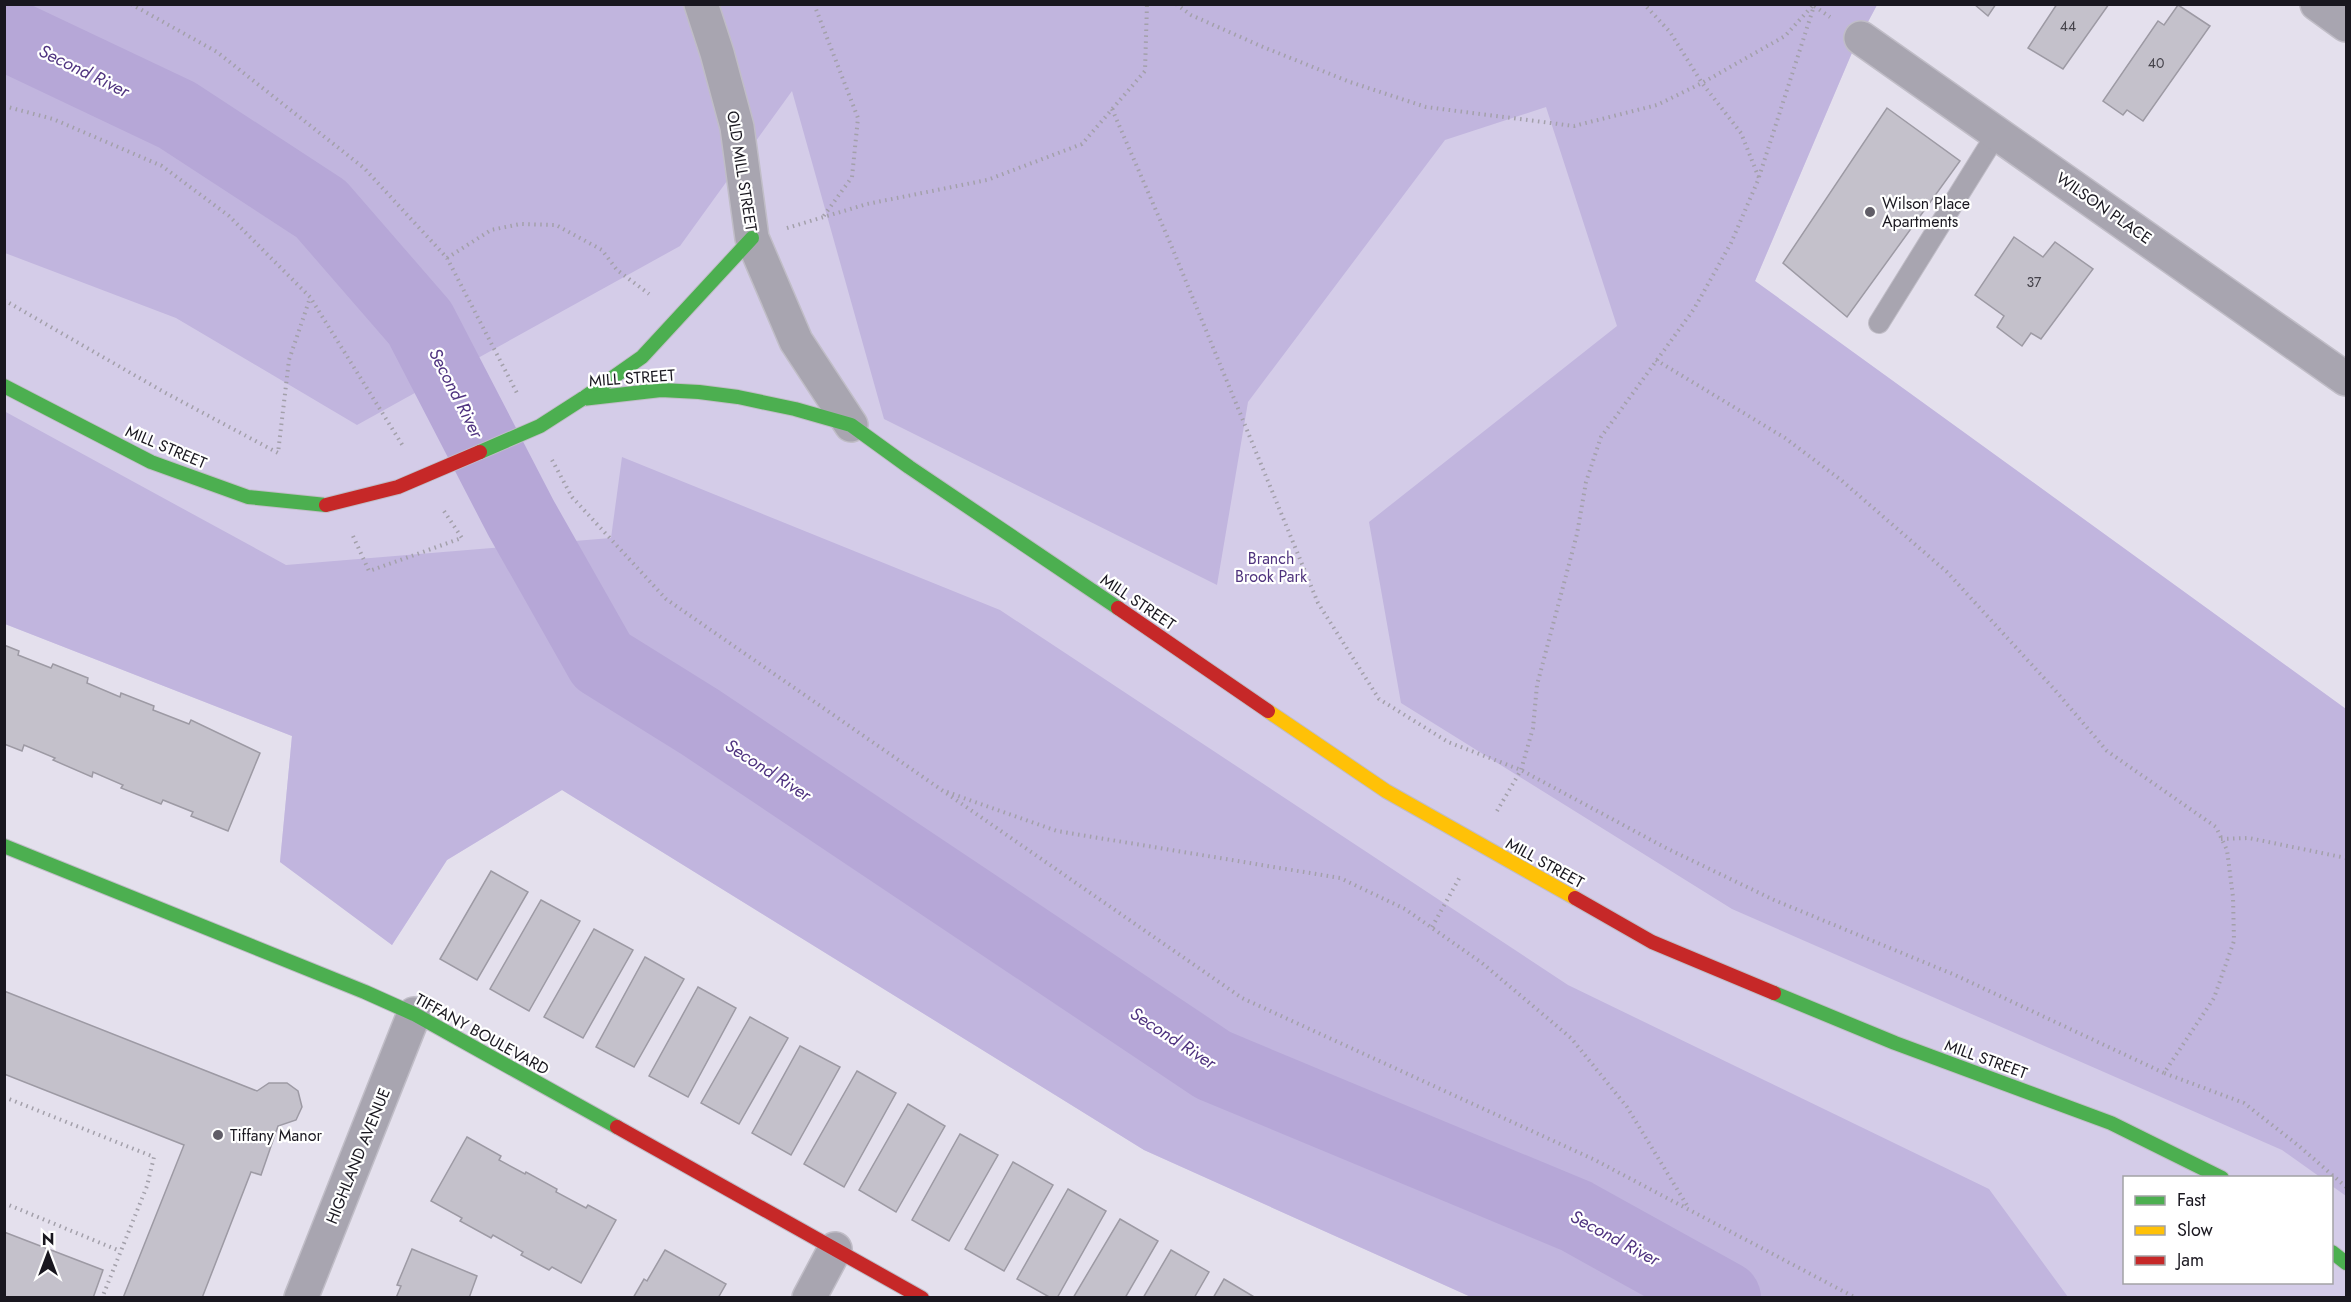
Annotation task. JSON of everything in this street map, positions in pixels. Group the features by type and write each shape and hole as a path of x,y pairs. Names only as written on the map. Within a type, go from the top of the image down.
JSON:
{"street":[{"name":"OLD MILL STREET","path":"701,4 737,127 752,238 796,341 851,425"},
{"path":"2317,4 2346,25"},
{"name":"WILSON PLACE","path":"1861,38 2346,379"},
{"path":"582,399 642,357 752,238"},
{"name":"MILL STREET","path":"4,386 151,462 194,478 248,497 326,504 398,487 540,426 582,399 661,390 699,392 738,397 795,409 851,425 909,467 1386,791 1652,942 1895,1043 2111,1123 2218,1176"},
{"name":"TIFFANY BOULEVARD","path":"4,846 414,1014 922,1298"},
{"name":"HIGHLAND AVENUE","path":"301,1298 414,1014"},
{"path":"809,1298 836,1249"},
{"path":"2333,1253 2346,1263"}],"lane":[{"path":"1879,323 1997,133"}],"path":[{"path":"131,4 217,52 364,168 447,258 494,350"},
{"path":"814,4 858,118 852,177 823,217"},
{"path":"752,238 867,204 997,176 1082,144 1144,71 1147,4"},
{"path":"1176,4 1191,15 1263,47 1350,82 1426,107 1575,126 1657,105 1702,83 1785,36 1814,5"},
{"path":"1644,4 1670,32 1702,83 1741,133 1759,178"},
{"path":"1431,927 1521,770 1533,729 1537,685 1577,534 1586,482 1601,437 1694,309 1726,252 1759,178 1814,5"},
{"path":"4,106 53,119 162,166 229,216 310,297 405,448"},
{"path":"1112,109 1318,603 1379,699 1449,742 1521,770 1666,848 1774,900 1954,975 2164,1073 2244,1103 2346,1187"},
{"path":"447,258 491,231 520,224 556,225 602,250 617,270 654,297"},
{"path":"4,300 162,391 278,453 289,360 310,297"},
{"path":"1656,360 1785,438 1841,480 1947,572 2054,688 2107,752 2216,827 2227,850 2233,897 2234,941 2214,999 2164,1073"},
{"path":"572,497 666,599 1242,999 1594,1160 1856,1298"},
{"path":"352,532 369,571 462,538 436,498"},
{"path":"941,790 1057,831 1341,878 1405,909 1482,963 1571,1038 1628,1107 1690,1210"},
{"path":"2222,839 2249,838 2346,858"},
{"path":"4,1097 154,1158 147,1186 102,1298"},
{"path":"4,1203 121,1251"}],"green space":[{"name":"Branch Brook Park","path":"4,5 1877,5 1854,48 1755,281 2346,709 2346,1297 1471,1297 1144,1150 562,790 447,860 392,945 280,862 292,736 5,624"}],"shaded area":[{"path":"4,5 1877,5 1854,48 1755,281 2346,709 2346,1196 2333,1187 2333,1176 2319,1176 2282,1150 1732,909 1401,703 1369,522 1617,326 1546,107 1445,140 1248,402 1217,585 884,419 792,91 680,246 357,425 176,318 5,253"},
{"path":"4,411 286,565 611,538 622,457 1000,610 1568,985 1989,1189 2068,1297 1471,1297 1144,1150 562,790 447,860 392,945 280,862 292,736 5,624"}],"building":[{"path":"1974,4 1996,4 1988,16"},
{"path":"2057,4 2109,4 2063,69 2028,48"},
{"path":"2178,5 2210,26 2143,121 2127,110 2123,115 2103,101 2158,21 2164,25"},
{"name":"Wilson Place Apartments","path":"1887,108 1960,161 1847,317 1783,263"},
{"path":"2014,237 2043,257 2055,242 2093,269 2041,339 2031,333 2022,346 1997,327 2004,316 1975,295"},
{"path":"4,645 19,651 18,655 51,668 53,664 88,678 87,683 120,697 121,693 154,706 153,710 189,724 191,720 260,753 228,831 191,816 193,812 163,800 161,804 121,788 123,785 93,772 92,777 24,745 22,751 4,744"},
{"path":"491,871 528,892 477,980 440,959"},
{"path":"541,900 580,921 529,1011 490,989"},
{"path":"594,929 633,950 583,1038 544,1017"},
{"path":"645,957 684,979 634,1067 596,1047"},
{"path":"698,987 736,1008 688,1097 649,1076"},
{"name":"Tiffany Manor","path":"4,991 257,1091 269,1083 287,1083 298,1091 302,1107 296,1120 278,1126 261,1175 251,1172 202,1298 123,1298 184,1145 4,1074"},
{"path":"750,1017 788,1038 739,1124 701,1103"},
{"path":"800,1046 840,1067 791,1155 752,1133"},
{"path":"857,1071 896,1093 844,1187 804,1164"},
{"path":"908,1104 945,1126 896,1212 859,1190"},
{"path":"960,1134 998,1155 949,1241 912,1220"},
{"path":"467,1137 501,1156 499,1160 557,1189 556,1192 586,1208 588,1205 616,1220 581,1283 552,1267 549,1270 521,1255 523,1252 493,1235 491,1238 460,1221 462,1218 431,1201"},
{"path":"1013,1162 1053,1185 1004,1271 965,1249"},
{"path":"1068,1189 1106,1211 1057,1298 1051,1298 1017,1279"},
{"path":"1120,1219 1158,1241 1125,1298 1073,1298"},
{"path":"4,1232 103,1270 93,1298 4,1298"},
{"path":"412,1249 477,1276 469,1298 396,1298 401,1286 397,1285"},
{"path":"665,1250 726,1284 718,1298 633,1298 644,1279 647,1281"},
{"path":"1171,1250 1209,1272 1194,1298 1143,1298"},
{"path":"1224,1279 1256,1298 1213,1298"}],"waterway":[{"name":"Second River","path":"4,33 177,115 321,209 420,323 521,518 602,661 700,722 1213,1065 1576,1216 1724,1298"}],"traffic: fast":[{"path":"585,397 642,357 752,238"},
{"path":"4,386 151,462 248,497 326,505"},
{"path":"582,399 661,390 699,392 738,397 795,409 851,425 909,467 1118,608"},
{"path":"480,452 540,426 582,399"},
{"path":"4,846 414,1014 617,1127"},
{"path":"1774,993 1895,1043 2111,1123 2218,1176"},
{"path":"2333,1253 2346,1263"}],"traffic: slow":[{"path":"1268,711 1386,791 1575,898"}],"traffic: jam":[{"path":"326,505 398,487 480,452"},
{"path":"1118,608 1268,711"},
{"path":"1575,898 1652,942 1774,993"},
{"path":"617,1127 922,1298"}],"place":[{"name":"Wilson Place Apartments","path":"1870,212"},
{"name":"Tiffany Manor","path":"218,1135"}]}
